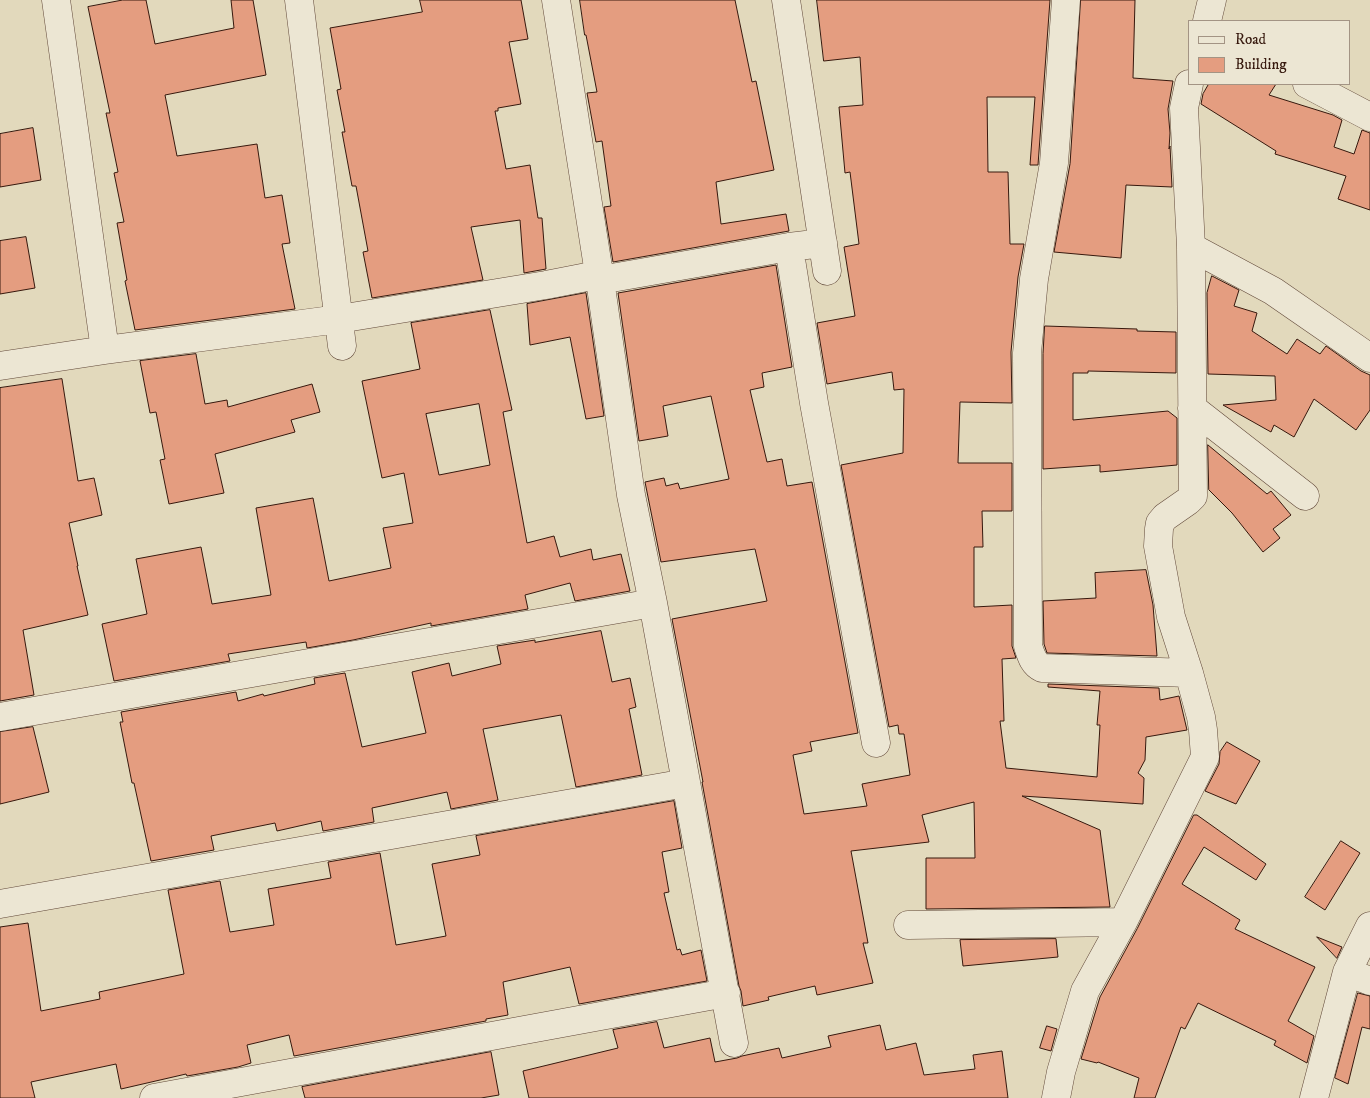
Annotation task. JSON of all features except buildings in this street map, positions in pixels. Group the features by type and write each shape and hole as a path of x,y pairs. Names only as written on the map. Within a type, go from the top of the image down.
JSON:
{"street":[{"path":"56,0 105,350"},
{"path":"299,0 342,346"},
{"path":"556,0 600,280 631,495 653,602 734,1043"},
{"path":"786,0 827,271"},
{"path":"1066,0 1054,163 1034,279 1027,353 1028,646 1033,660 1042,668 1189,673"},
{"path":"1207,20 1212,0"},
{"path":"1056,1098 1061,1072 1085,991 1124,922 1205,757 1203,730 1189,673 1171,617 1158,546 1160,523 1164,517 1193,496 1192,247 1184,108 1189,85"},
{"path":"1310,85 1370,117"},
{"path":"0,366 339,319 537,287 592,276 600,280 822,243"},
{"path":"1192,247 1273,291 1370,358"},
{"path":"789,248 814,403 876,743"},
{"path":"1192,408 1305,496"},
{"path":"0,717 653,602"},
{"path":"0,904 686,783"},
{"path":"908,925 1124,922"},
{"path":"1314,1098 1358,977 1370,926"},
{"path":"154,1098 726,993"}]}
